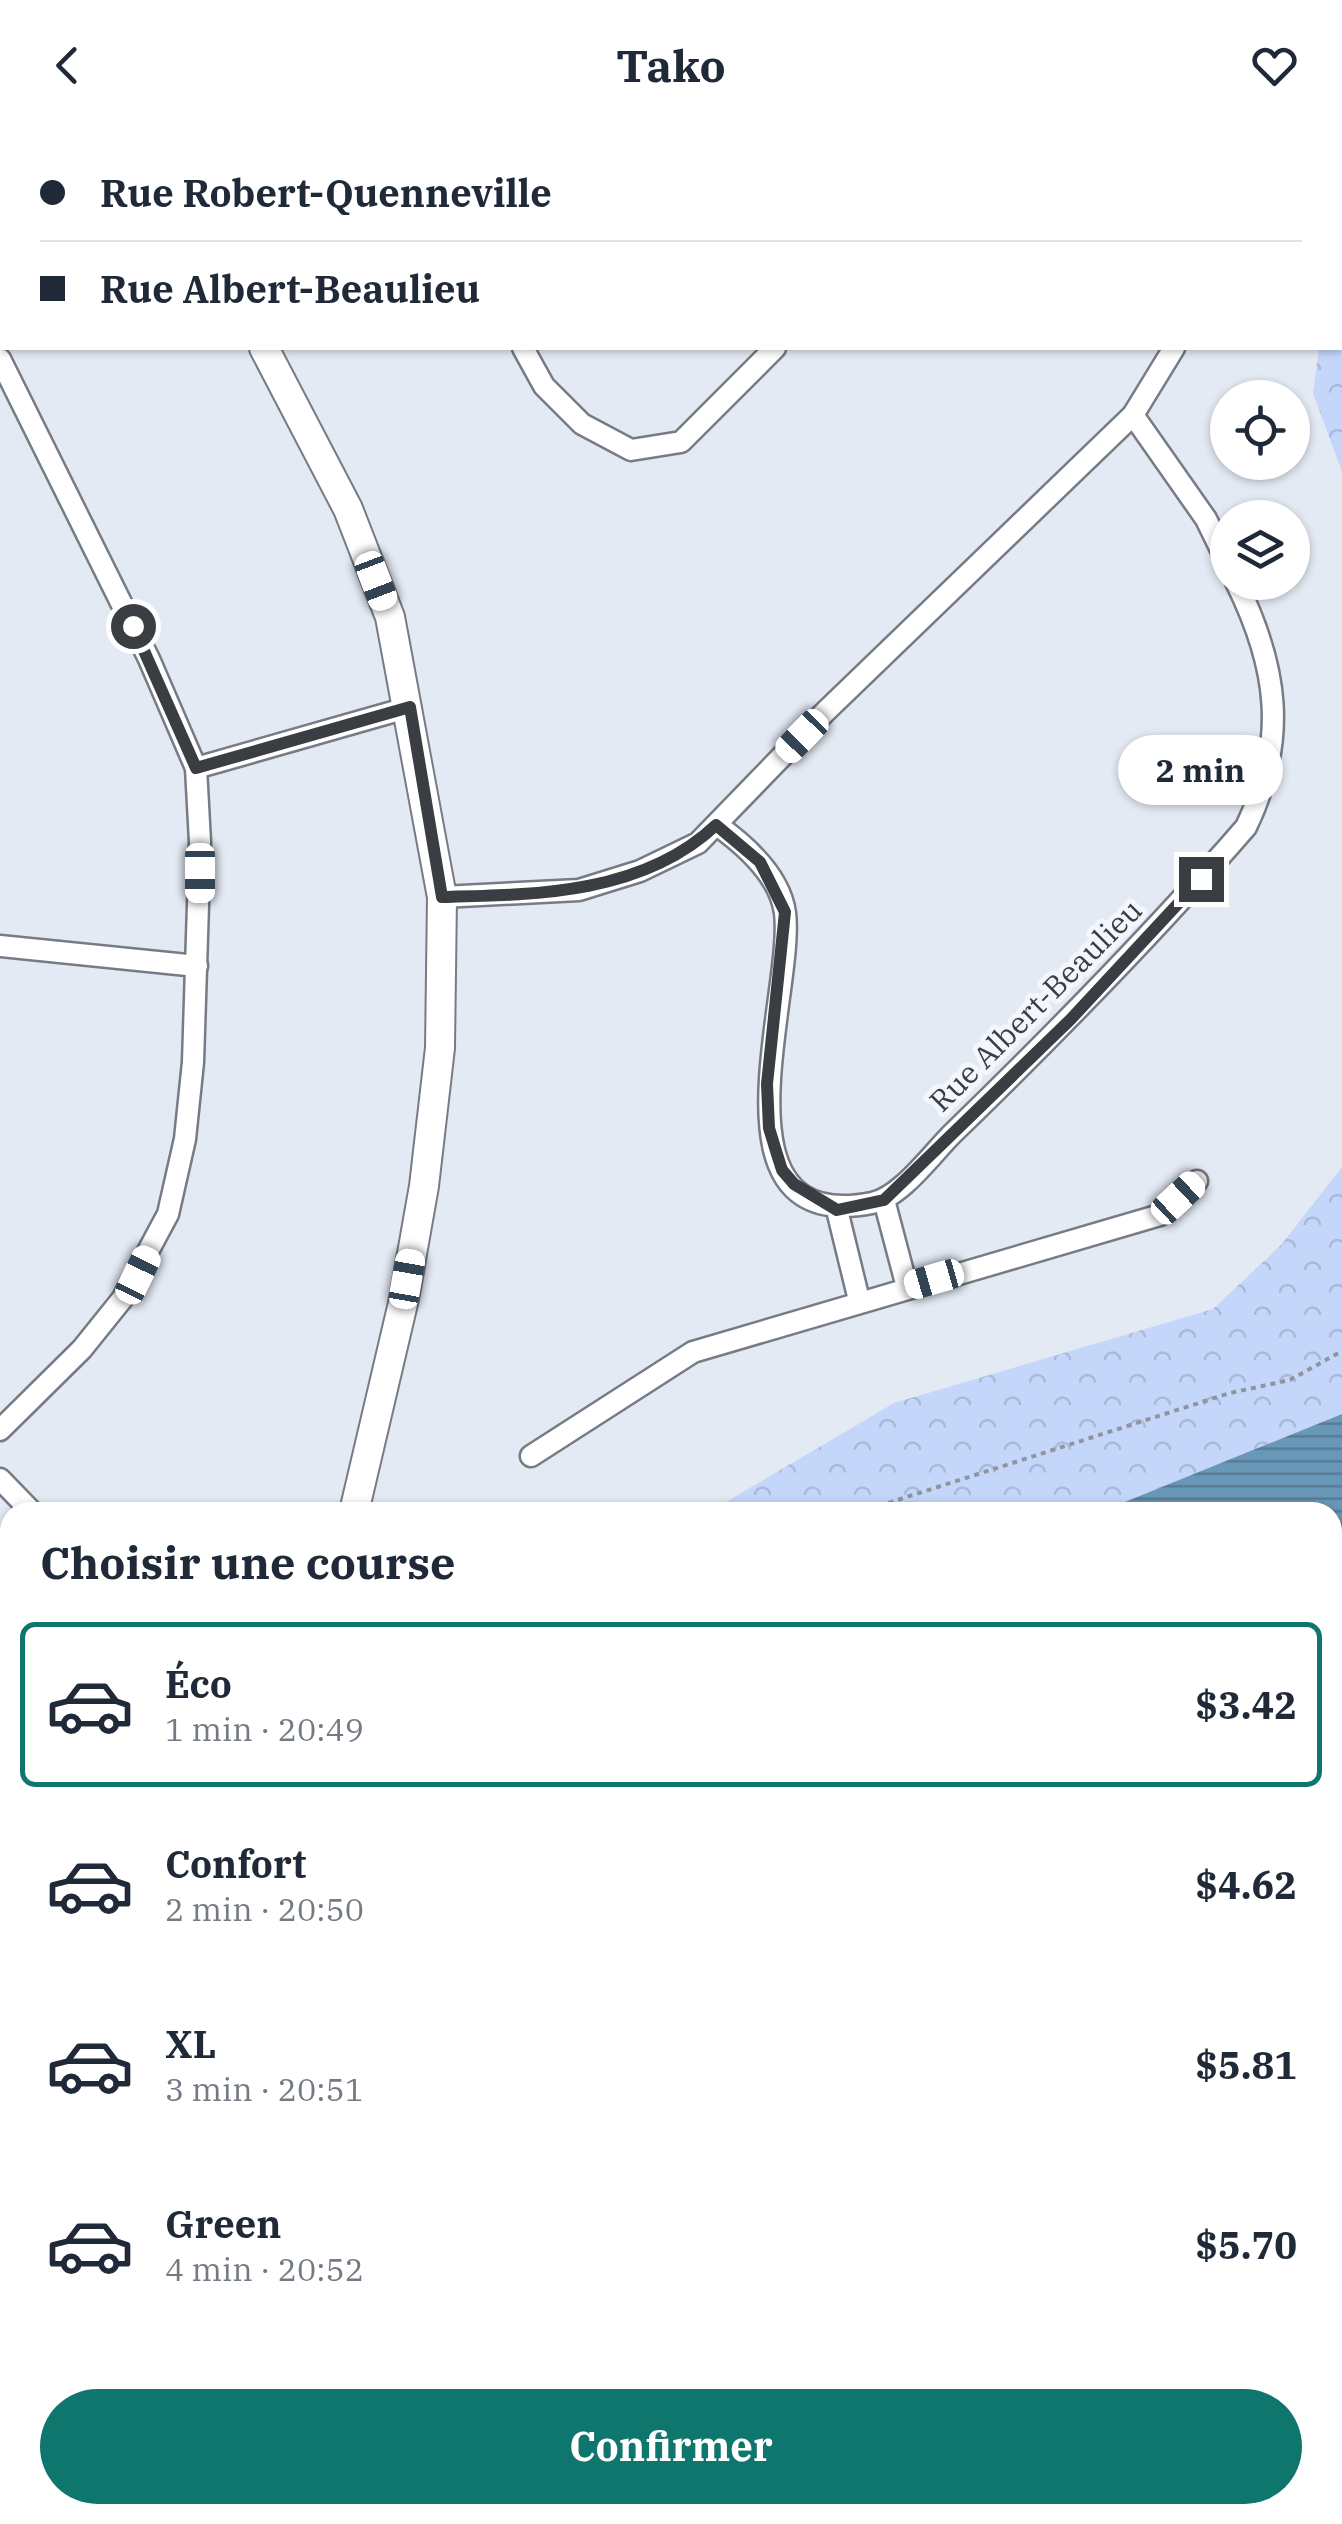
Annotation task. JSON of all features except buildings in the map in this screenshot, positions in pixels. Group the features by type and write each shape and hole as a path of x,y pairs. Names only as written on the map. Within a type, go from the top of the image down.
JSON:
{"street":[{"path":"265,350 348,508 390,617 410,707 442,897 440,1048 424,1186 404,1299 356,1502"},
{"path":"524,350 544,386 582,424 632,450 681,442 773,350"},
{"path":"442,897 579,890 654,864 698,843 826,712 1133,414 1173,350"},
{"path":"0,359 149,659 196,768 200,842 185,1139 168,1214 122,1298 82,1349 0,1430"},
{"path":"1133,414 1210,527"},
{"name":"Rue Albert-Beaulieu","path":"884,1200 1070,1020 1246,827 1264,790 1275,712 1262,636 1245,600"},
{"path":"196,768 410,707"},
{"path":"716,825 760,862 785,912 767,1084 769,1128 782,1170 794,1184 837,1210 884,1200 907,1287"},
{"path":"0,946 196,966"},
{"path":"531,1456 693,1352 859,1300 1160,1216 1197,1181"},
{"path":"837,1210 859,1300"},
{"path":"0,1479 22,1502"}],"path":[{"path":"891,1502 1230,1392 1290,1380 1342,1351"}],"green space":[{"path":"1319,350 1342,350 1342,472 1313,393"},
{"path":"1342,1167 1342,1414 1125,1502 726,1502 894,1403 1213,1309 1281,1245"}],"shaded area":[{"path":"1342,1414 1342,1502 1125,1502"}],"route":[{"path":"133,626 196,768 410,707 442,897 579,890 640,870 698,843 716,825 740,841 760,862 785,912 767,1084 769,1128 782,1170 806,1194 837,1210 884,1200 1070,1020 1201,879"}]}
